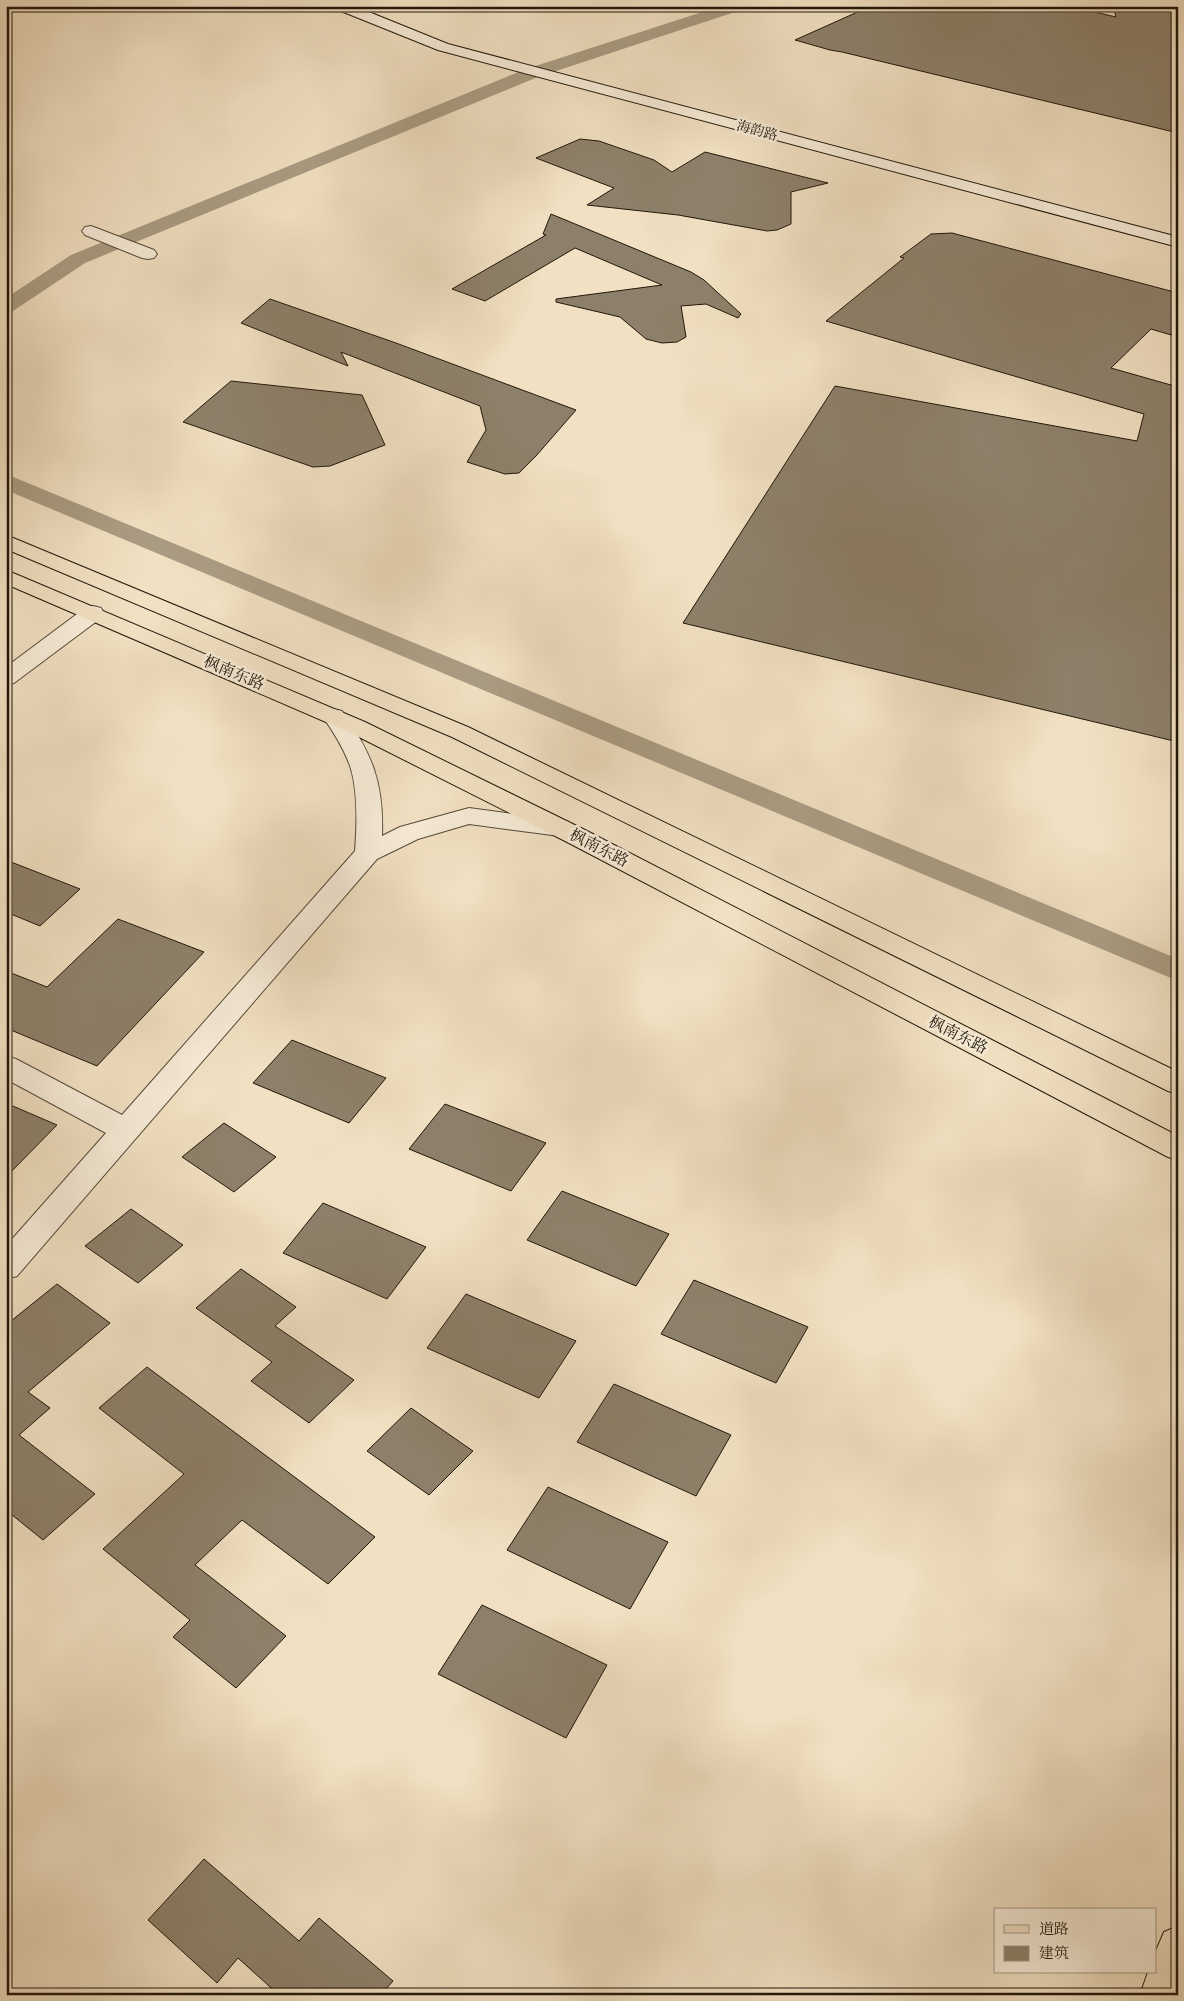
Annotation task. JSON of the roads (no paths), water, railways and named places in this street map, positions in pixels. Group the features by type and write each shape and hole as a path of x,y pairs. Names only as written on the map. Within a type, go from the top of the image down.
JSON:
{"main road":[{"name":"海韵路","path":"342,6 443,47 1178,242"},
{"path":"91,231 148,254"},
{"name":"枫南东路","path":"6,542 460,732 1178,1084"},
{"name":"枫南东路","path":"6,576 334,716 560,828 1178,1149"},
{"path":"6,678 93,613"},
{"path":"334,716 350,739 362,765 370,816 368,853"},
{"path":"6,1268 368,853 410,833 469,816 560,828"},
{"path":"6,1066 126,1130"},
{"path":"1160,1995 1178,1946"}],"waterway":[{"path":"6,307 78,259 532,73 738,6"},
{"path":"6,481 1178,971"}]}
